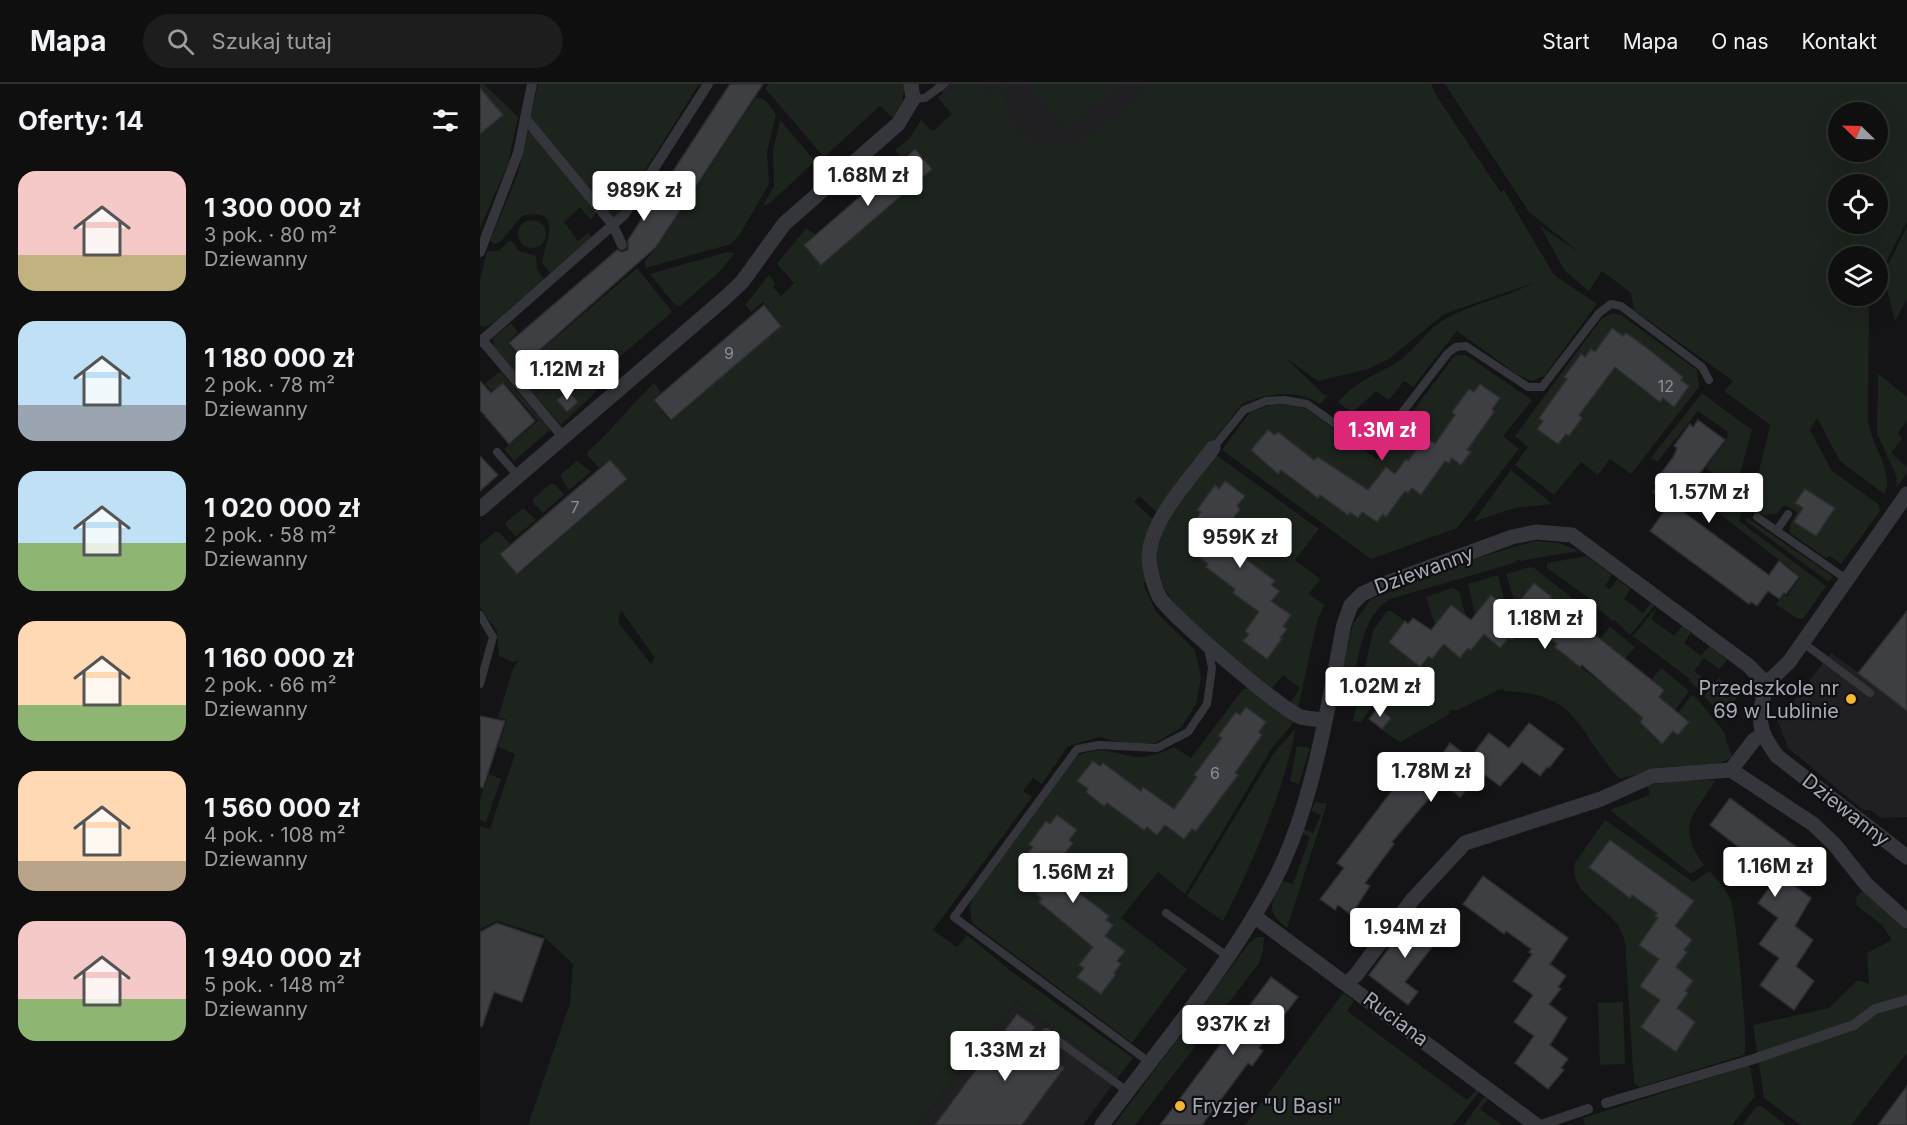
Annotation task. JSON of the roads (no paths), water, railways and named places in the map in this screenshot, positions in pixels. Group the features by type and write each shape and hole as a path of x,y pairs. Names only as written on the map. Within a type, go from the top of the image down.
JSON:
{"street":[{"path":"481,247 509,181 532,84"},
{"path":"563,437 481,341 624,215 708,84"},
{"path":"480,509 742,282 784,224 897,124 912,92"},
{"path":"525,118 613,225 622,245"},
{"path":"1214,448 1160,520 1149,556 1158,596 1168,610 1207,644 1292,711 1300,716 1324,720"},
{"path":"1347,983 1356,975 1413,899 1465,843 1601,799 1652,776 1731,770 1754,740 1762,735 1759,717 1766,684 1789,662 1907,494"},
{"name":"Dziewanny","path":"1102,1125 1227,956 1276,878 1313,773 1344,624 1351,605 1362,594 1408,574 1512,537 1536,532 1572,535 1749,666 1766,684"},
{"name":"Dziewanny","path":"1762,735 1777,756 1907,857"},
{"name":"Dziewanny","path":"1731,770 1813,824 1834,844 1866,884 1907,921"},
{"name":"Ruciana","path":"1254,916 1536,1125"},
{"path":"1606,1103 1854,1025 1875,1009 1907,1000"},
{"path":"1541,1125 1588,1109"}],"lane":[{"path":"912,92 925,98 944,84"},
{"path":"1214,448 1245,410 1266,401 1284,400 1307,404 1351,435 1362,435 1378,423 1401,414 1448,353 1456,347 1466,346 1528,387 1542,387 1599,313 1611,304 1621,306 1702,368 1709,380"},
{"path":"497,452 518,476"},
{"path":"1777,531 1788,514"},
{"path":"1757,517 1846,579"},
{"path":"480,615 493,637 480,684"},
{"path":"1802,642 1870,693"},
{"path":"1149,1062 954,917 1077,749 1099,745 1157,748 1188,732 1207,704 1212,668 1207,644"},
{"path":"1166,914 1227,956"},
{"path":"1046,1032 1127,1091"}],"place":[{"name":"Przedszkole nr 69 w Lublinie","path":"1851,699"},
{"name":"Fryzjer \"U Basi\"","path":"1180,1106"}]}
